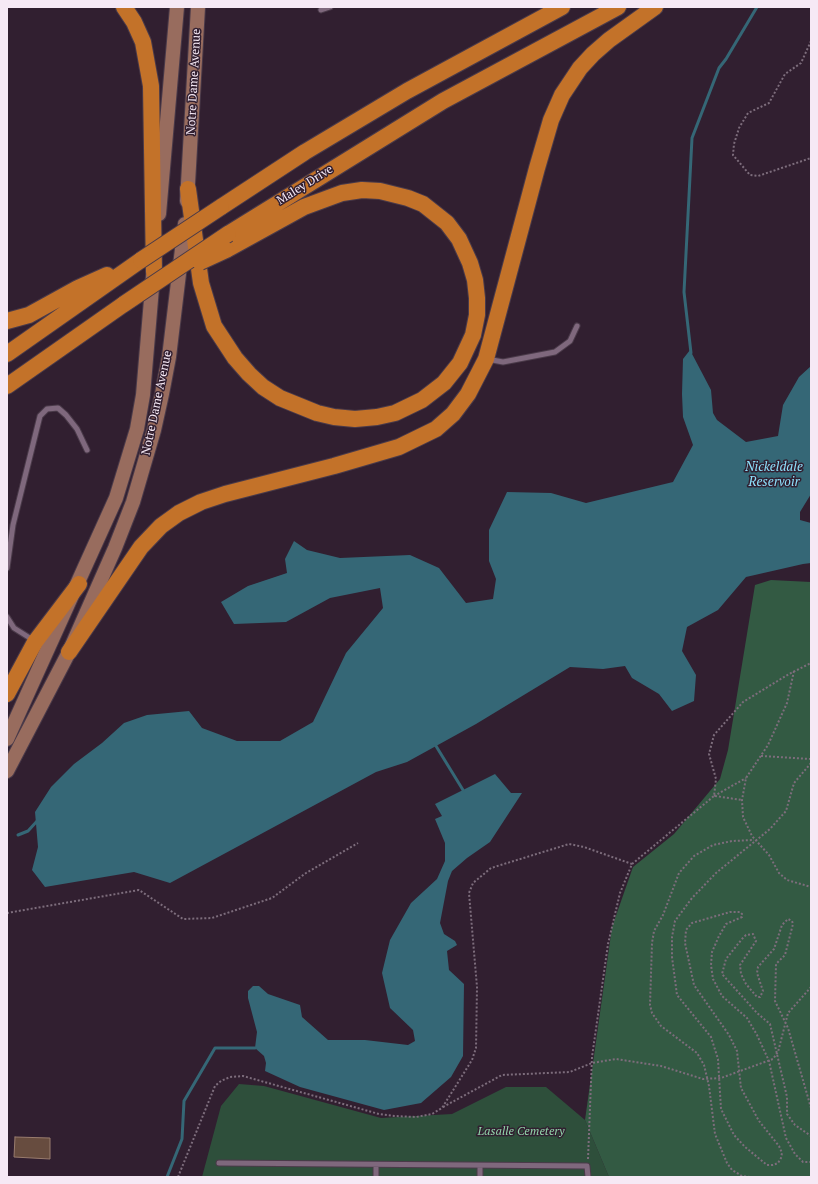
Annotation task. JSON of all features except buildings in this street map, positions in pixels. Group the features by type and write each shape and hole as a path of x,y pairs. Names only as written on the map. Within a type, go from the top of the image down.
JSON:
{"highway":[{"path":"124,7 134,22 143,42 151,86 159,275 226,250 304,207 342,193 362,190 380,191 408,198 423,204 447,223 459,239 470,263 475,280 477,315 473,335 460,363 444,383 422,400 395,412 377,417 355,419 334,417 317,413 280,398 263,387 249,374 235,358 214,326 200,277 188,189"},
{"path":"7,354 141,260 305,152 407,91 562,7"},
{"name":"Maley Drive","path":"7,386 124,304 159,275 443,101 618,7"},
{"path":"69,652 141,547 161,526 179,513 201,502 225,494 377,454 416,440 436,429 453,414 468,394 486,359 537,168 551,120 562,95 580,68 593,54 609,40 655,7"},
{"path":"7,321 29,315 78,288 141,260"},
{"path":"7,694 35,642 79,584"}],"main road":[{"name":"Notre Dame Avenue","path":"7,739 19,710 79,584 116,498 137,429 159,275 177,7"},
{"name":"Notre Dame Avenue","path":"7,771 69,652 115,548 133,502 154,430 168,357 182,253 188,189 198,7"}],"lane":[{"path":"321,10 330,7"},
{"path":"486,359 503,362 555,352 570,341 577,326"},
{"path":"7,568 13,525 40,416 48,409 58,408 66,415 77,429 87,450"},
{"path":"7,617 14,628 35,642"},
{"path":"219,1162 587,1166 588,1177"},
{"path":"376,1164 376,1177"},
{"path":"480,1166 480,1177"}],"path":[{"path":"811,41 800,63 785,74 769,103 748,112 739,128 734,144 733,155 750,175 758,176 811,158"},
{"path":"714,796 716,779 709,754 714,735 743,702 811,663"},
{"path":"795,671 787,703 768,745 746,778 742,800 743,817 756,840 768,855 779,873 787,880 811,887"},
{"path":"761,756 811,758"},
{"path":"811,763 794,783 786,810 756,840 716,873 687,904 675,921 672,937 672,957 677,995 711,1038 718,1059 721,1109 734,1135 745,1147 767,1165 778,1163 782,1153 779,1146 759,1121 741,1088 737,1051 729,1035 694,985 685,943 686,930 692,923 730,912 740,912 742,914 742,917 726,924 719,936 712,952 711,965 713,979 722,996 747,1018 766,1052 786,1138 795,1154 803,1162 811,1162"},
{"path":"587,1166 592,1063 612,925 620,893 632,864 714,796 746,778"},
{"path":"714,796 742,800"},
{"path":"750,1177 742,1176 732,1170 727,1163 715,1134 704,1065 697,1053 661,1026 652,1013 650,1005 652,943 654,931 663,915 679,873 694,856 713,845 732,841 756,840"},
{"path":"7,913 139,890 183,919 212,918 272,898 306,873 358,843"},
{"path":"442,1108 472,1060 476,1048 477,987 469,893 473,883 491,868 568,844 584,847 632,864"},
{"path":"811,1108 785,1021 775,1001 776,964 784,955 786,943 791,931 792,921 788,919 782,925 774,948 758,967 757,973 763,991 762,995 757,997 746,984 741,974 740,965 756,941 753,934 746,935 726,959 722,974 757,1013 770,1024 778,1052 787,1097 787,1114 790,1120 811,1136"},
{"path":"178,1177 215,1086 221,1080 230,1077 243,1076 378,1114 416,1117 432,1114 502,1075 570,1072 592,1063 616,1059 661,1066 703,1079 720,1078 773,1059 778,1052 788,1013 811,987"}],"green space":[{"path":"771,580 811,582 811,1177 609,1177 585,1120 612,927 633,867 674,834 720,779 728,750 755,585"},
{"name":"Lasalle Cemetery","path":"239,1084 264,1086 381,1118 452,1114 506,1087 546,1087 585,1120 609,1177 202,1177 221,1106"}],"water":[{"name":"Nickeldale Reservoir","path":"690,350 711,390 713,413 717,420 746,442 778,436 783,405 799,377 811,366 811,494 800,512 800,520 811,523 811,563 746,577 718,610 687,627 682,651 696,675 694,701 672,711 659,694 632,678 625,666 603,669 570,667 476,724 407,762 376,772 170,883 134,872 45,887 32,870 38,847 35,812 51,787 74,764 102,743 124,723 147,715 189,711 202,728 237,741 280,741 313,722 346,653 383,608 380,588 330,598 286,622 234,624 221,602 248,586 287,573 285,559 294,541 307,550 340,558 410,555 439,568 466,603 493,599 496,579 489,561 489,530 507,492 551,493 586,503 673,482 693,445 683,417 682,394 683,359"},
{"path":"495,774 511,793 522,793 490,842 467,858 452,871 448,881 440,923 444,934 455,941 457,945 447,951 449,970 464,984 463,1056 451,1077 421,1103 384,1110 300,1087 265,1071 266,1063 264,1056 255,1048 257,1032 248,998 248,991 253,986 259,986 268,994 300,1005 302,1017 328,1040 365,1040 408,1045 415,1041 413,1030 390,1008 382,973 390,940 411,903 437,879 445,861 445,843 435,819 442,816 435,804"}],"waterway":[{"path":"691,353 684,292 692,138 719,68 757,7"},
{"path":"436,746 463,790"},
{"path":"18,835 28,831 38,820"},
{"path":"167,1177 182,1139 184,1101 215,1048 255,1048"}]}
